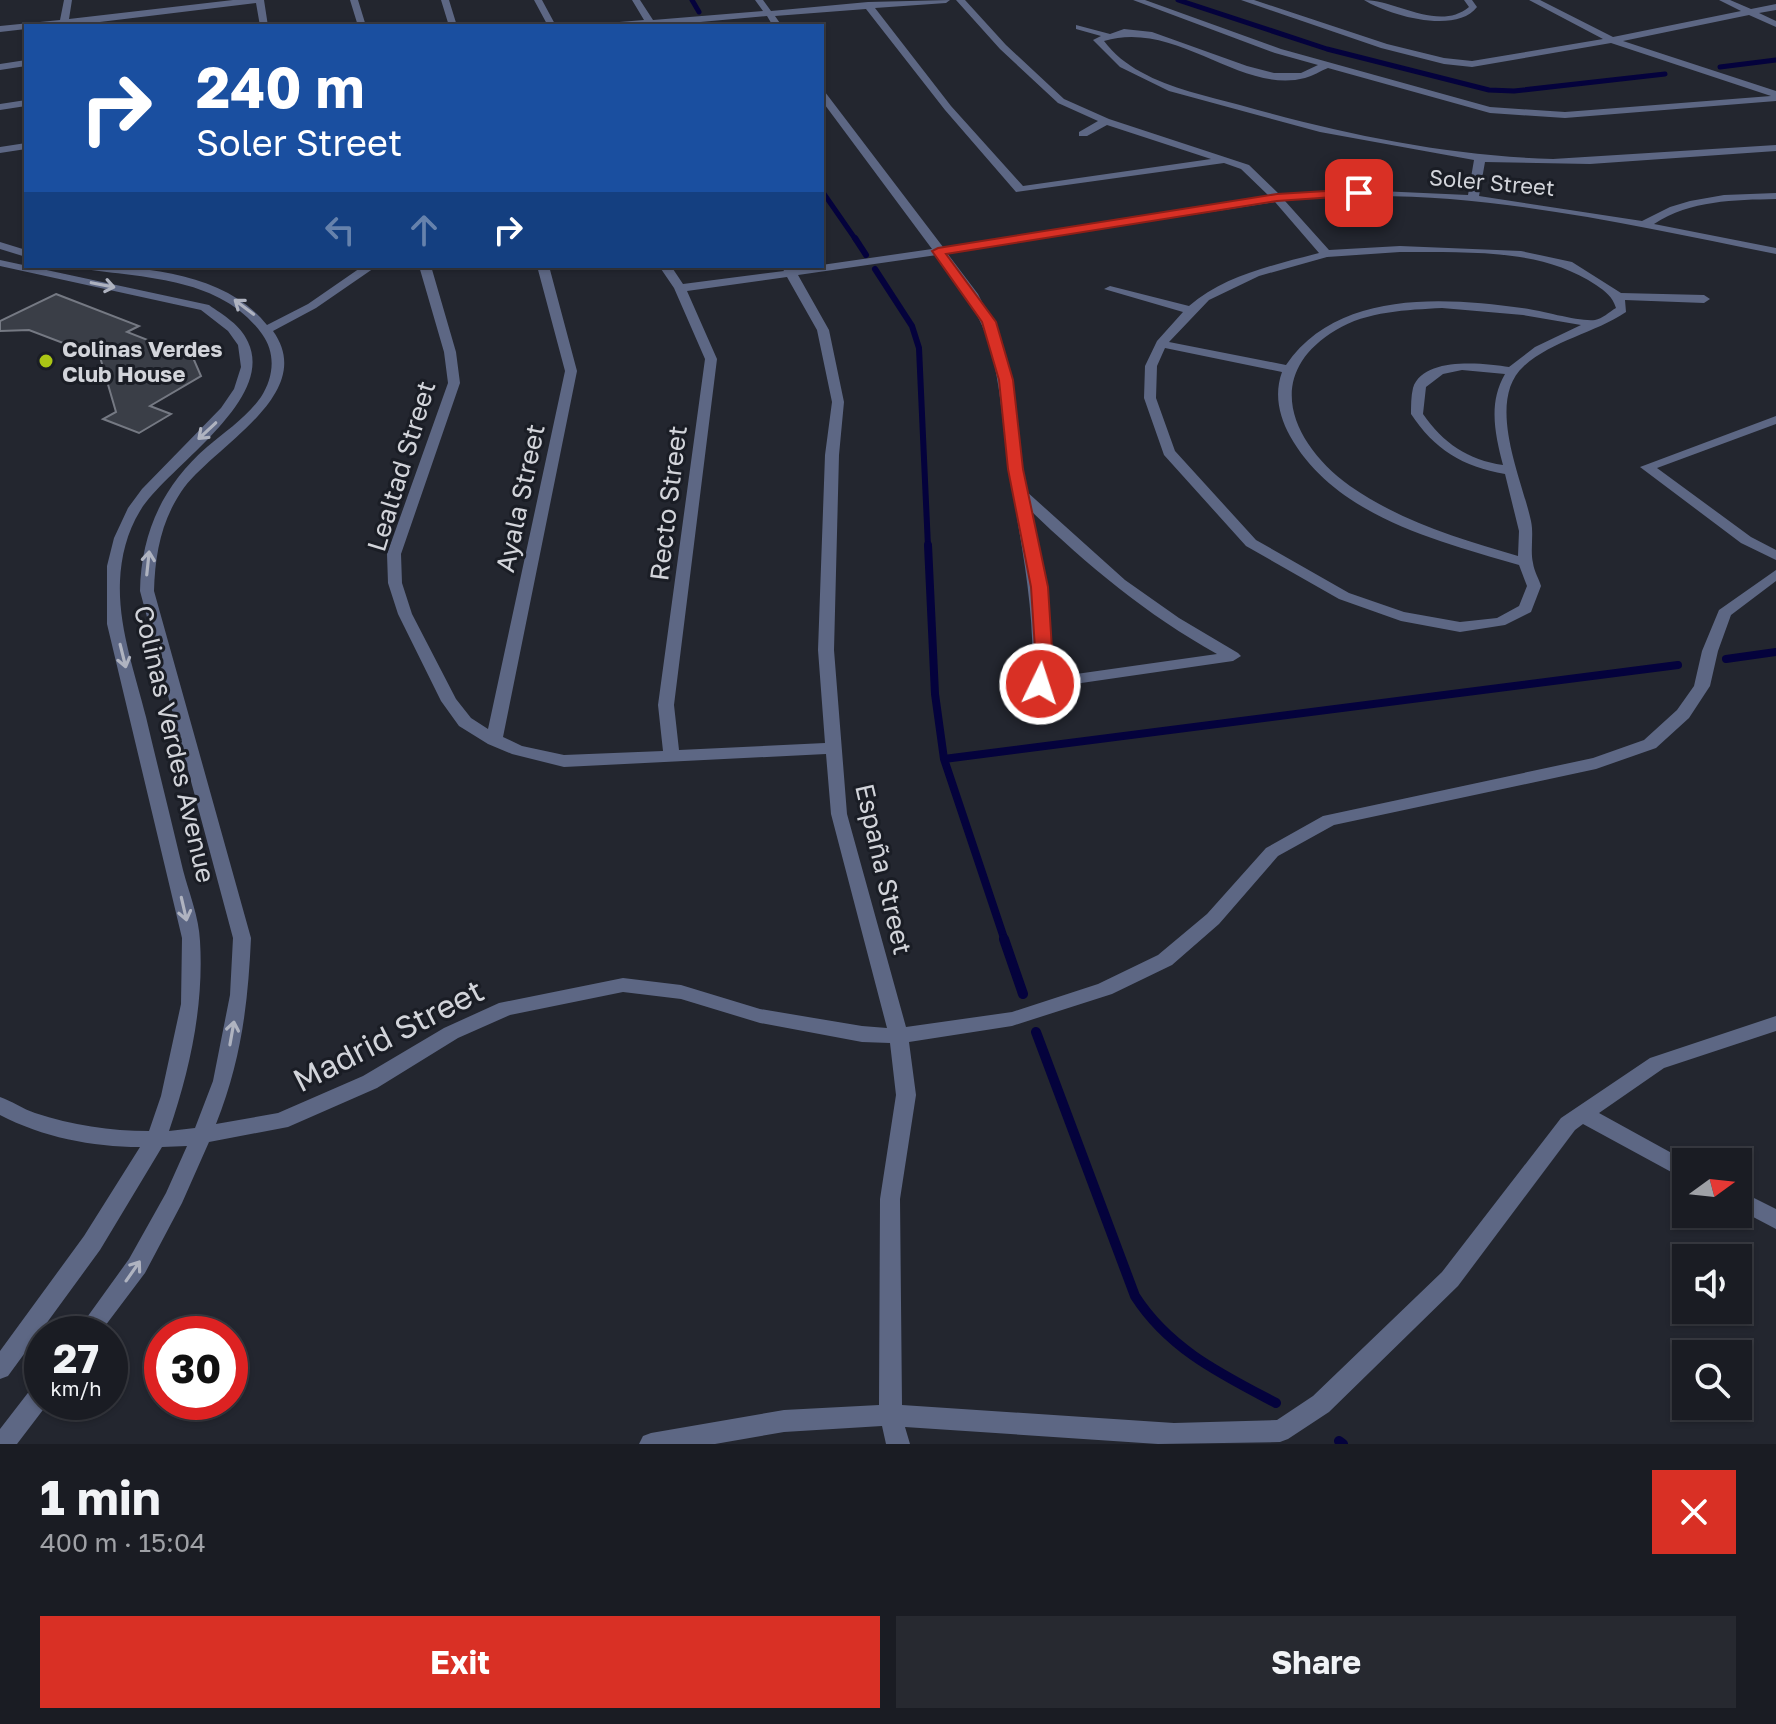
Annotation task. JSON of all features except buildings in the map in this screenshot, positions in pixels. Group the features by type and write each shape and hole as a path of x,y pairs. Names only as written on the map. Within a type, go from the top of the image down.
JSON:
{"street":[{"path":"68,0 63,23 165,5 258,0 264,24"},
{"path":"354,0 361,24"},
{"path":"445,0 452,24"},
{"path":"538,0 551,24"},
{"path":"636,0 650,24 768,12 946,0"},
{"path":"759,0 777,24"},
{"path":"960,0 1049,93 1106,121 1254,173 1326,254"},
{"path":"1137,0 1278,51 1490,110 1565,115 1776,96"},
{"path":"1245,0 1384,46 1444,61 1472,64 1776,7"},
{"path":"1368,0 1406,12 1442,18 1469,12 1473,7 1468,0"},
{"path":"1533,0 1612,40 1776,96"},
{"path":"1723,0 1776,24"},
{"path":"868,5 948,108 1020,190 1223,161"},
{"path":"0,29 24,27"},
{"path":"1079,27 1106,35"},
{"path":"1328,64 1317,73 1287,79 1151,35 1126,32 1106,35 1098,40 1128,69 1182,92 1313,130 1480,158 1595,159 1776,148"},
{"path":"0,67 24,63"},
{"path":"824,97 989,322 1006,380 1009,419 1021,493 1039,587 1043,649 1040,684 1233,656 1186,631 1116,582 1021,493"},
{"path":"0,107 24,103"},
{"path":"1083,134 1106,121"},
{"path":"0,150 24,146"},
{"path":"1473,198 1480,158"},
{"name":"Soler Street","path":"824,266 938,251 1277,198 1359,193 1473,198 1569,209 1776,251"},
{"path":"1644,225 1677,206 1732,197 1776,196"},
{"path":"0,245 24,253"},
{"path":"1618,296 1622,309 1526,359 1511,371 1500,396 1499,421 1526,533 1525,562 1534,586 1526,609 1500,622 1460,627 1401,616 1344,596 1251,543 1169,452 1150,398 1151,366 1161,344 1205,298 1255,274 1326,254 1430,250 1545,260 1580,271 1618,296 1704,299"},
{"name":"Colinas Verdes Avenue","path":"0,263 205,307 226,322 244,343 249,367 244,385 229,411 163,471 133,510 116,549 111,590 115,624 191,938 190,1004 171,1096 156,1139 92,1243 0,1369"},
{"name":"Colinas Verdes Avenue","path":"95,268 213,289 253,312 279,350 280,370 269,395 254,414 200,461 173,493 156,521 146,564 147,591 242,938 239,995 223,1081 202,1135 175,1197 137,1266 100,1316"},
{"path":"266,330 312,306 368,268"},
{"name":"Lealtad Street","path":"426,268 450,352 454,383 394,554 395,583 405,614 449,701 465,722 518,750 564,761 832,748"},
{"name":"Ayala Street","path":"494,740 571,371 544,268"},
{"name":"Recto Street","path":"666,268 680,288 711,359 666,705 672,757"},
{"name":"Soler Street","path":"680,288 789,270"},
{"name":"España Street","path":"789,270 823,330 838,402 832,455 826,650 832,748 839,814 899,1036 906,1095 890,1199 891,1415 898,1444"},
{"path":"1110,289 1191,310"},
{"path":"1525,562 1450,541 1343,487 1320,468 1293,429 1286,412 1284,388 1288,369 1329,327 1352,318 1408,306 1442,304 1517,310 1592,324"},
{"path":"1161,344 1288,369"},
{"path":"1511,371 1467,366 1437,372 1420,386 1417,414 1435,441 1452,453 1475,465 1513,471"},
{"path":"1776,420 1647,467 1746,540 1776,556"},
{"name":"Madrid Street","path":"0,1105 26,1119 76,1133 123,1139 202,1135 281,1121 331,1102 451,1033 506,1008 623,985 681,992 760,1016 862,1034 899,1036 1012,1019 1043,1010 1105,989 1165,960 1213,919 1272,852 1329,820 1596,763 1650,744 1683,714 1702,686 1724,613 1776,574"},
{"path":"651,1444 784,1421 891,1415 1174,1434 1280,1431 1321,1404 1450,1279 1568,1124 1657,1063 1776,1023"},
{"path":"1582,1114 1672,1163"},
{"path":"1752,1207 1776,1220"},
{"path":"3,1444 24,1417"}],"waterway":[{"path":"692,0 699,12"},
{"path":"1178,0 1327,49 1489,90 1514,91 1665,74"},
{"path":"1720,67 1776,60"},
{"path":"824,194 856,240"},
{"path":"855,238 866,255"},
{"path":"875,269 912,326 919,348 928,547"},
{"path":"928,545 935,694 944,759"},
{"path":"1726,659 1776,652"},
{"path":"944,759 1678,665"},
{"path":"944,759 1005,941"},
{"path":"1004,939 1023,994"},
{"path":"1036,1032 1135,1296 1180,1346 1276,1403"},
{"path":"1339,1441 1343,1444"}],"place":[{"name":"Colinas Verdes Club House","path":"46,361"}],"route":[{"path":"1040,684 1043,649 1039,587 1016,469 1006,380 989,322 972,294 938,251 1277,198 1359,193"}]}
